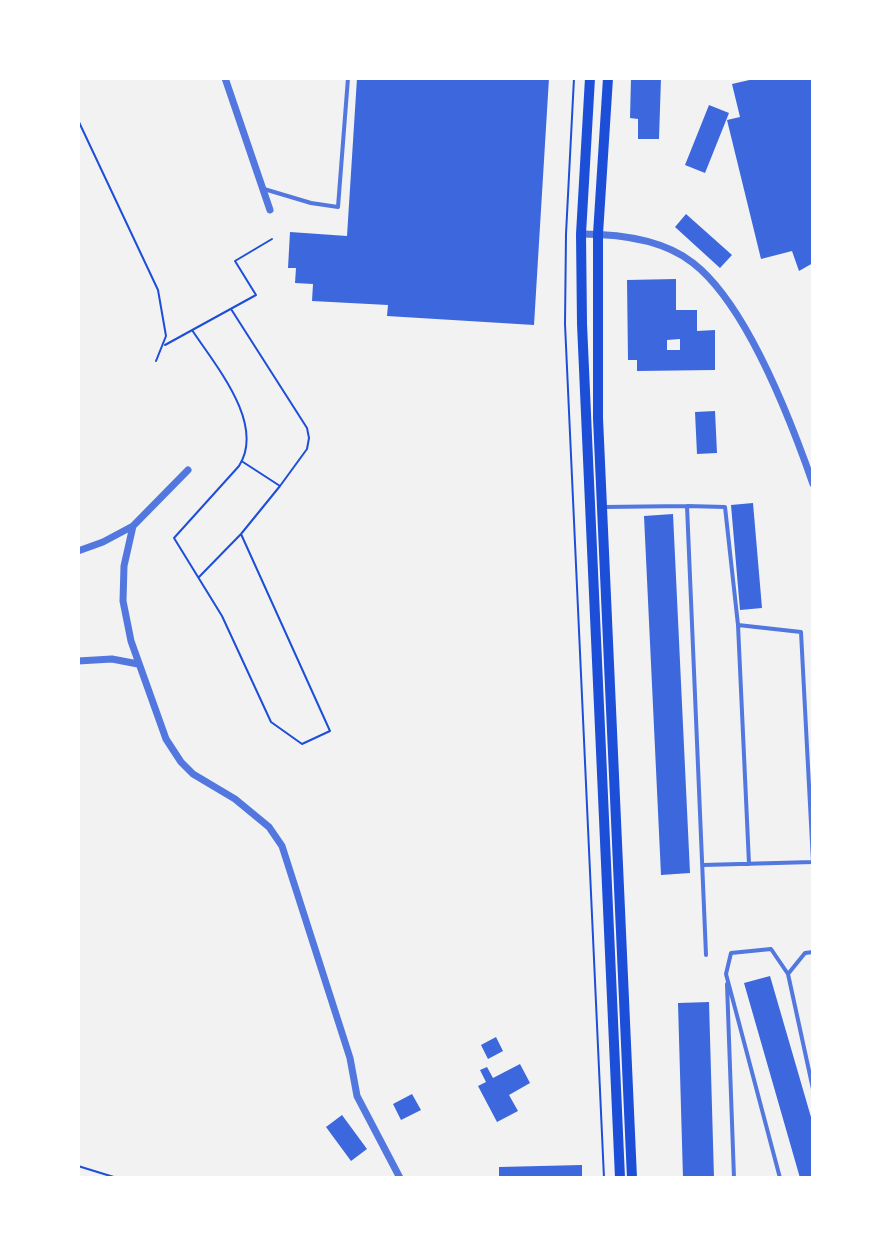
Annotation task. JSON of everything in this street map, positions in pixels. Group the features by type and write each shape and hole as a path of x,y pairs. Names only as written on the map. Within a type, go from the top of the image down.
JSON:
{"main road":[{"path":"590,78 581,234 582,340 620,1178"},
{"path":"608,78 598,234 600,507 632,1178"}],"street":[{"path":"225,78 270,210"},
{"path":"581,234 625,236 649,241 693,262 727,299 785,407 813,484"},
{"path":"78,551 133,526 188,470"},
{"path":"133,526 124,566 123,601 138,664 166,739 193,774 235,799 269,827 282,846 350,1058 357,1096 400,1178"},
{"path":"78,661 112,659 138,664"}],"lane":[{"path":"263,189 311,203 338,207 348,78"},
{"path":"687,506 706,955"},
{"path":"600,507 725,507 738,625 749,864"},
{"path":"703,865 813,862 801,632 738,625"},
{"path":"734,1178 726,974 731,953 771,949 788,974 813,1089"},
{"path":"788,974 805,953 813,952"},
{"path":"726,974 780,1178"}],"path":[{"path":"574,78 565,324 604,1178"},
{"path":"78,120 158,290 165,316 166,336 156,361"},
{"path":"164,346 256,295 235,261 272,239"},
{"path":"199,577 241,534 280,486 307,449 309,438 307,428 231,309"},
{"path":"192,330 226,381 243,414 249,439 242,462 174,538 240,651 271,722 302,744 330,731 241,534"},
{"path":"242,462 280,486"},
{"path":"78,1166 117,1178"}],"building":[{"path":"357,78 549,78 534,325 387,316 388,305 312,301 313,284 295,283 296,268 288,268 290,232 347,236"},
{"path":"631,78 661,78 659,139 638,139 638,119 630,118"},
{"path":"758,78 813,78 813,263 799,271 792,251 761,259 727,120 740,117 732,84"},
{"path":"709,105 729,113 705,173 685,165"},
{"path":"686,214 732,255 720,268 675,227"},
{"path":"676,279 676,310 697,310 697,331 715,330 715,370 637,371 637,360 628,360 627,280","holes":["680,339 680,350 667,350 667,340"]},
{"path":"715,411 717,453 697,454 695,412"},
{"path":"753,503 762,608 740,610 731,505"},
{"path":"673,514 690,873 661,875 644,516"},
{"path":"770,976 813,1124 813,1178 800,1178 744,983"},
{"path":"709,1002 714,1178 683,1178 678,1003"},
{"path":"496,1037 503,1051 488,1059 481,1045"},
{"path":"520,1064 530,1083 509,1095 518,1111 497,1122 478,1086 486,1082 480,1070 487,1067 493,1078"},
{"path":"412,1094 421,1110 401,1120 393,1104"},
{"path":"342,1115 367,1149 351,1161 326,1127"},
{"path":"582,1165 582,1178 499,1178 499,1167"}]}
